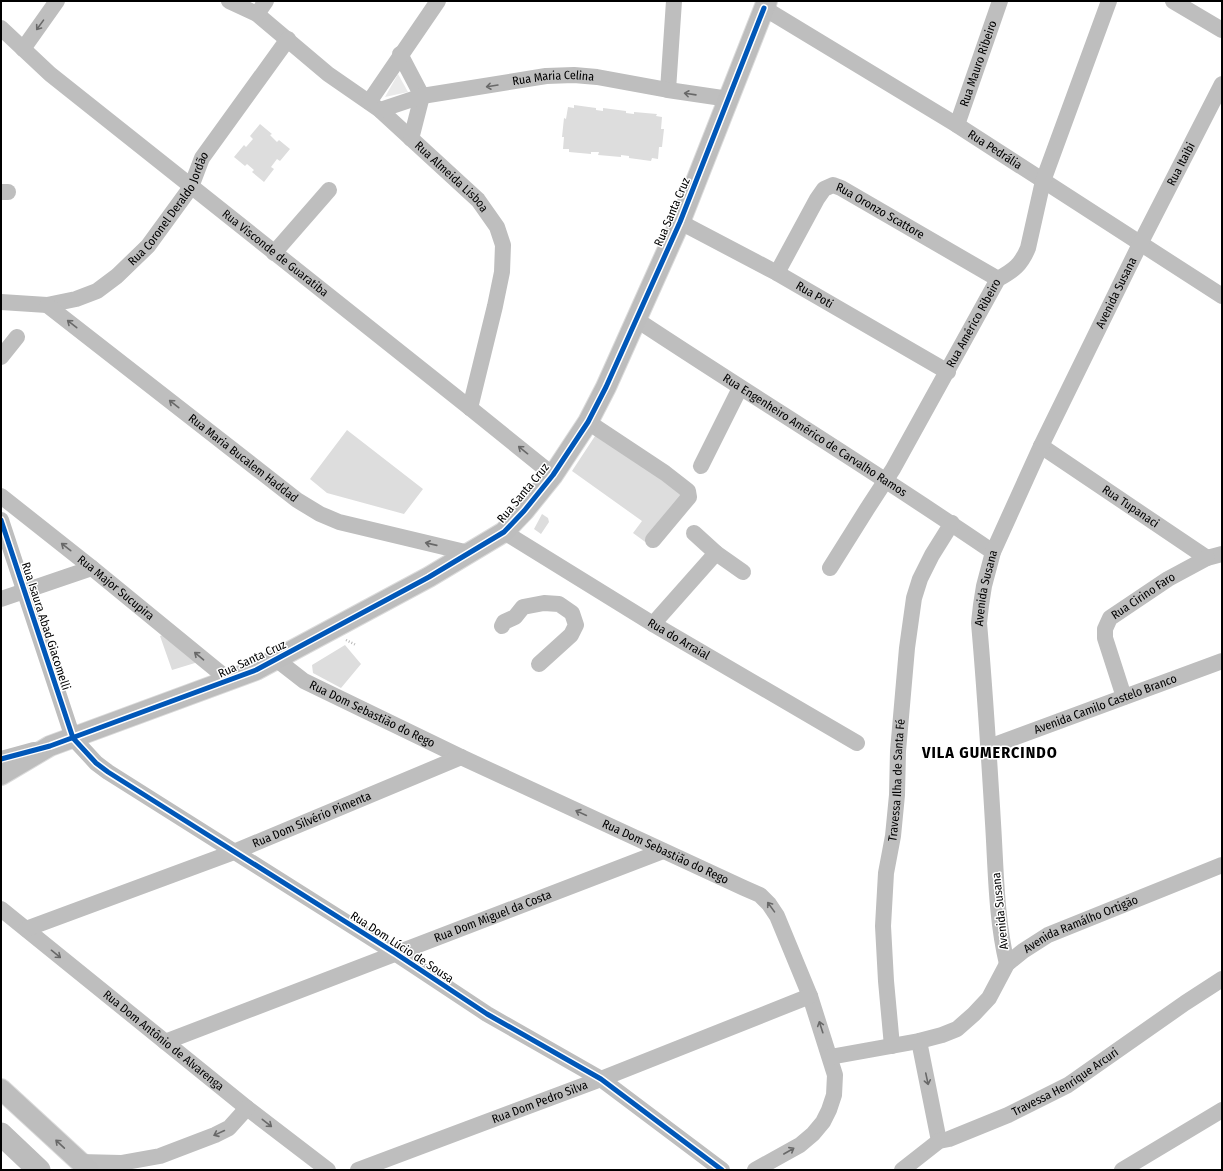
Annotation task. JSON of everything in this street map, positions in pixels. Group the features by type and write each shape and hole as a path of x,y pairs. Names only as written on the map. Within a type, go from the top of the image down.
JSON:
{"main road":[{"name":"Rua Santa Cruz","path":"1,775 50,746 230,681 277,660 422,580 504,532 524,511 553,475 588,422 610,380 680,222 766,4"},
{"path":"1,1089 84,1166"}],"street":[{"path":"23,49 57,1"},
{"name":"Rua Almeida Lisboa","path":"229,1 262,8 288,39 328,74 374,106 478,200 498,227 503,245 502,272 470,408"},
{"path":"374,106 400,54 438,1"},
{"path":"668,90 674,1"},
{"name":"Rua Mauro Ribeiro","path":"957,125 1000,1"},
{"name":"Rua Américo Ribeiro","path":"830,568 893,470 998,279 1015,269 1024,258 1028,248 1043,181 1109,1"},
{"path":"1173,1 1222,30"},
{"name":"Rua Pedrália","path":"766,4 1222,296"},
{"name":"Rua Visconde de Guaratiba","path":"1,28 50,74 553,475"},
{"name":"Rua Coronel Deraldo Jordão","path":"1,302 48,305 76,299 97,291 117,276 148,246 191,187 202,158 288,39"},
{"path":"400,54 422,96 411,139"},
{"name":"Rua Maria Celina","path":"374,106 422,96 546,76 574,75 598,77 729,100"},
{"name":"Rua Itaibi","path":"1140,244 1222,84"},
{"name":"Rua Oronzo Scattore","path":"777,273 817,199 824,189 833,186 841,188 998,279"},
{"path":"274,253 329,190"},
{"name":"Rua Poti","path":"680,222 777,273 948,372"},
{"name":"Avenida Susana","path":"1007,964 1001,935 998,908 980,623 984,586 993,552 1041,446 1140,244"},
{"name":"Rua Maria Bucalem Haddad","path":"48,305 296,500 320,514 339,522 469,553"},
{"name":"Rua Engenheiro Américo de Carvalho Ramos","path":"636,320 740,388 886,480 993,552"},
{"path":"1,357 17,337"},
{"path":"701,466 740,388"},
{"path":"588,422 665,473 688,491 689,497 653,540"},
{"name":"Rua Tupanaci","path":"1041,446 1215,556"},
{"name":"Rua Major Sucupira","path":"1,496 230,681"},
{"name":"Rua Isaura Abad Giacomelli","path":"1,520 72,738"},
{"name":"Travessa Ilha de Santa Fé","path":"892,1046 883,926 886,873 894,830 897,795 898,750 907,648 914,598 920,579 932,555 952,524"},
{"name":"Rua do Arraial","path":"504,532 654,624 857,743"},
{"path":"694,533 716,553 743,572"},
{"path":"654,624 716,553"},
{"name":"Rua Cirino Faro","path":"1124,697 1104,638 1105,629 1110,618 1168,579 1215,556"},
{"path":"1,599 92,568"},
{"path":"502,626 504,622 515,617 523,607 544,603 558,604 572,613 576,625 571,635 539,664"},
{"name":"Rua Dom Sebastião do Rego","path":"277,660 304,681 461,757 663,851 760,894 777,916 810,996 835,1075 834,1095 829,1110 823,1122 813,1134 800,1144 755,1170"},
{"name":"Avenida Camilo Castelo Branco","path":"989,747 1222,661"},
{"name":"Rua Dom Lúcio de Sousa","path":"72,738 96,763 108,772 395,953 487,1014 601,1079 722,1170"},
{"name":"Rua Santa Cruz","path":"1,759 50,746"},
{"name":"Rua Dom Silvério Pimenta","path":"26,929 234,852 461,757"},
{"name":"Rua Dom Miguel da Costa","path":"166,1042 663,851"},
{"name":"Avenida Ramálho Ortigão","path":"830,1057 919,1041 942,1035 957,1029 989,998 1007,964 1023,951 1048,935 1222,865"},
{"name":"Rua Dom Antônio de Alvarenga","path":"1,910 247,1108 328,1170"},
{"name":"Travessa Henrique Arcuri","path":"902,1170 939,1141 949,1139 1008,1115 1068,1085 1185,1002 1222,979"},
{"name":"Rua Dom Pedro Silva","path":"358,1170 601,1079 810,996"},
{"path":"919,1041 939,1141"},
{"path":"84,1166 121,1163 160,1156 215,1135 229,1128 247,1108"},
{"path":"1122,1170 1222,1110"}],"shaded area":[{"path":"398,74 408,92 385,97"}],"building":[{"path":"574,105 596,108 596,110 603,111 603,108 626,111 626,113 634,114 634,112 657,114 656,116 662,117 661,129 664,129 662,147 659,147 658,159 652,158 651,161 629,158 629,156 621,155 621,157 598,155 599,152 591,152 591,154 569,152 569,149 563,149 564,137 562,137 564,118 566,119 568,107 574,108"},
{"path":"260,124 272,134 270,135 277,142 279,140 290,149 280,161 277,159 271,167 274,169 264,182 252,172 254,170 247,164 245,166 234,157 244,145 246,147 253,139 250,136"},
{"path":"347,430 423,489 404,514 327,493 310,479"},
{"path":"597,433 683,495 648,544 633,533 642,521 572,471"},
{"path":"542,514 548,518 549,522 541,534 534,529"},
{"path":"167,633 195,658 195,663 172,670 160,636"},
{"path":"345,645 361,664 341,688 313,673 312,665"}],"waterway":[{"path":"1,1134 39,1170"}],"cycle path":[{"path":"1,759 50,746 256,670 429,577 504,532 524,511 553,475 588,422 606,387 680,222 764,8"},
{"path":"1,520 73,738 96,763 395,953 487,1014 601,1079 722,1170"}],"district":[{"name":"VILA GUMERCINDO","path":"990,752"}]}
